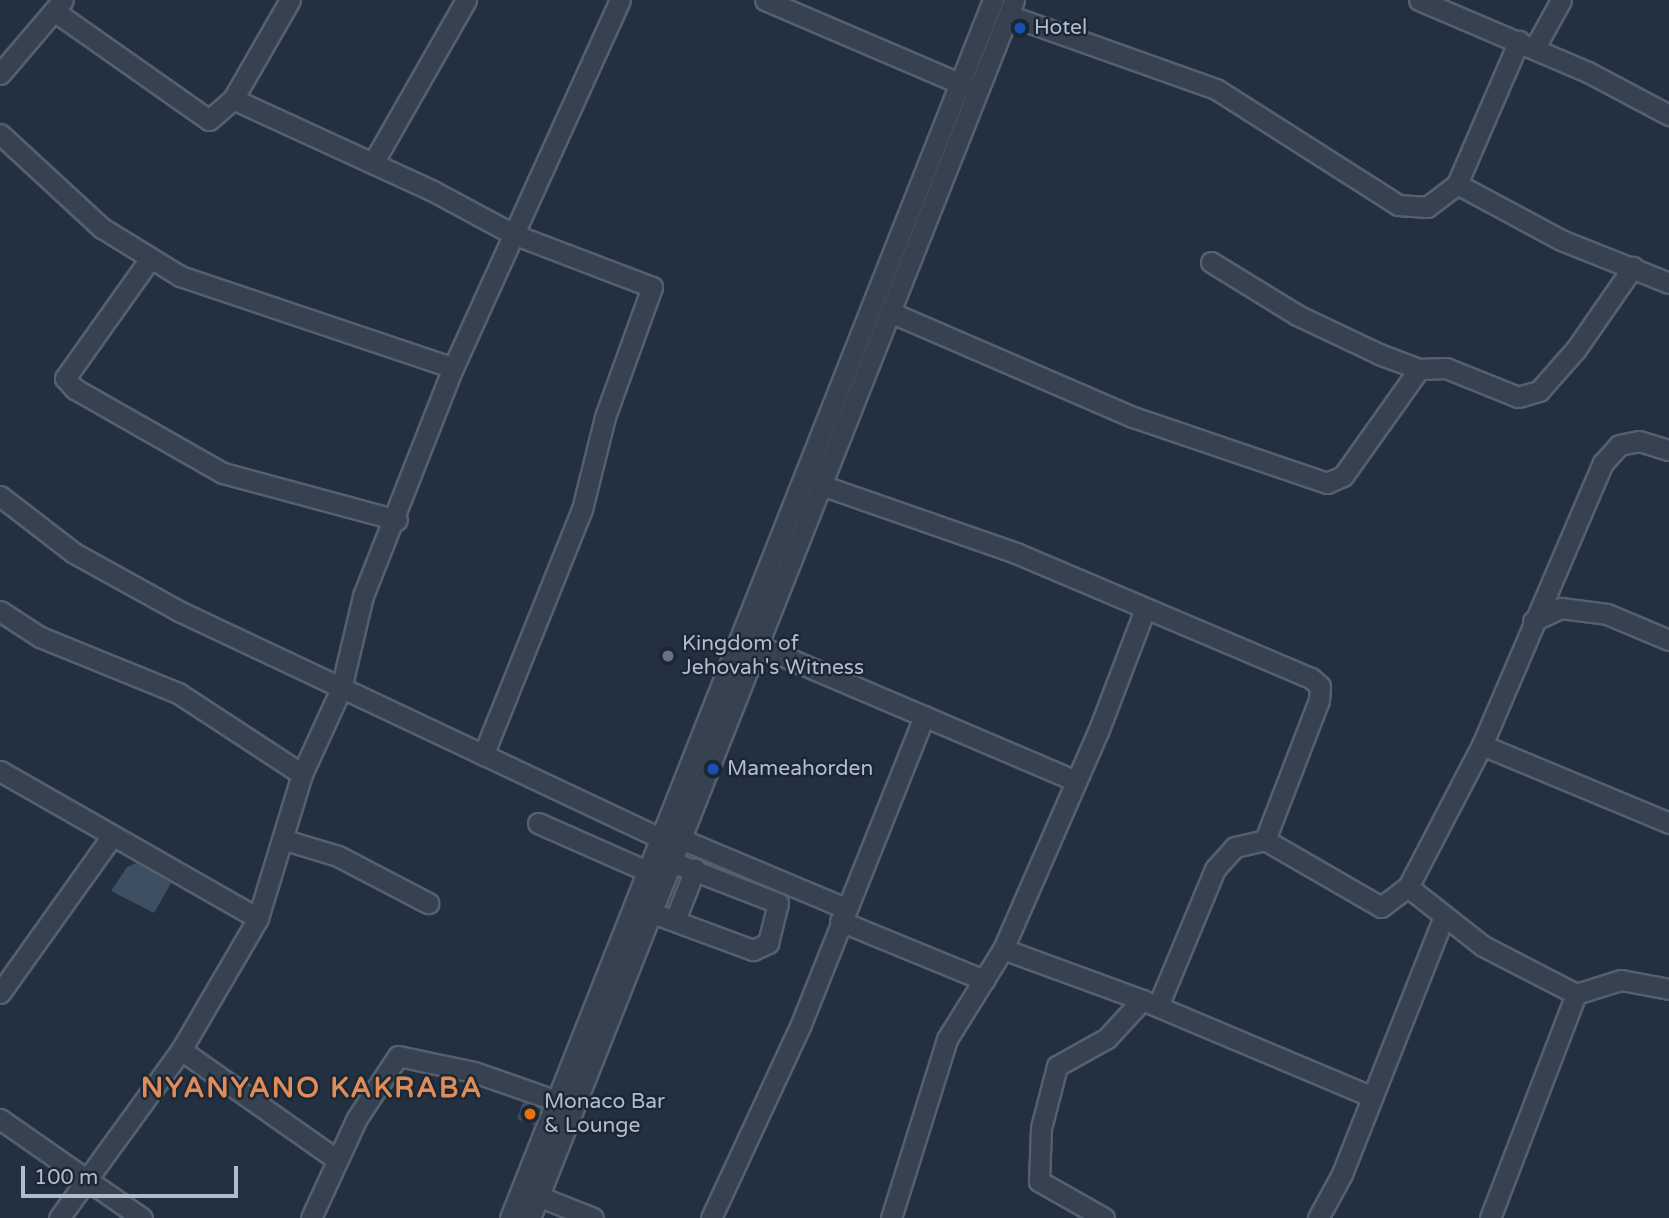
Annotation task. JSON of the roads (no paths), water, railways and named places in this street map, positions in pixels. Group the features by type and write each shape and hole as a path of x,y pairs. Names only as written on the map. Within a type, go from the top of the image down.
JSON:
{"street":[{"path":"0,74 59,5 198,117 216,116 233,99 290,0"},
{"path":"373,163 466,0"},
{"path":"59,1218 181,1050 258,918 285,840 302,774 341,689 363,596 397,520 453,368 620,0"},
{"path":"765,0 978,92"},
{"path":"530,1218 672,862 671,839 993,0"},
{"path":"1419,0 1527,45 1669,115"},
{"path":"510,1218 649,872 671,839 757,645 1012,7 1216,89 1398,205 1427,207 1457,184 1527,45 1560,0"},
{"path":"233,99 373,163 513,234 652,287 605,416 582,509 484,755"},
{"path":"0,134 67,200 149,260 180,276 453,368"},
{"path":"1457,184 1561,240 1669,282"},
{"path":"149,260 65,378 75,389 223,473 397,520"},
{"path":"1211,262 1321,328 1419,369 1446,369 1529,396 1576,349 1633,267"},
{"path":"890,312 1133,417 1328,483 1343,476 1419,369"},
{"path":"1104,1218 1039,1181 1041,1128 1057,1066 1107,1038 1150,1003 1215,869 1235,847 1265,840 1375,906 1395,901 1408,887 1482,745 1603,463 1619,445 1639,441 1669,450"},
{"path":"821,485 1016,552 1145,609 1300,672 1320,685 1315,712 1265,840"},
{"path":"0,496 105,572 341,689 984,980"},
{"path":"1548,588 1561,608"},
{"path":"1533,621 1561,608 1607,614 1669,640"},
{"path":"891,1218 947,1039 1003,949 1074,780 1098,732 1145,609"},
{"path":"0,611 40,637 178,693 302,774"},
{"path":"757,645 1074,780"},
{"path":"711,1218 796,1035 842,914 924,716"},
{"path":"1482,745 1669,823"},
{"path":"0,771 258,918"},
{"path":"538,822 649,872"},
{"path":"0,993 112,836"},
{"path":"285,840 338,856 428,903"},
{"path":"650,912 752,950 768,943 781,909 778,903 672,862"},
{"path":"675,920 695,869"},
{"path":"1408,887 1483,946 1576,994 1621,980 1669,989"},
{"path":"1318,1218 1342,1174 1370,1096 1444,917"},
{"path":"1003,949 1150,1003 1370,1096"},
{"path":"1490,1218 1576,994"},
{"path":"181,1050 336,1159"},
{"path":"311,1218 336,1159 398,1056 474,1072 557,1101"},
{"path":"0,1119 142,1218"},
{"path":"538,1196 593,1218"}],"place":[{"name":"Hotel","path":"1020,28"},
{"name":"Kingdom of Jehovah's Witness","path":"668,656"},
{"name":"Mameahorden","path":"713,769"},
{"name":"Monaco Bar & Lounge","path":"530,1114"}],"district":[{"name":"NYANYANO KAKRABA","path":"312,1088"}]}
